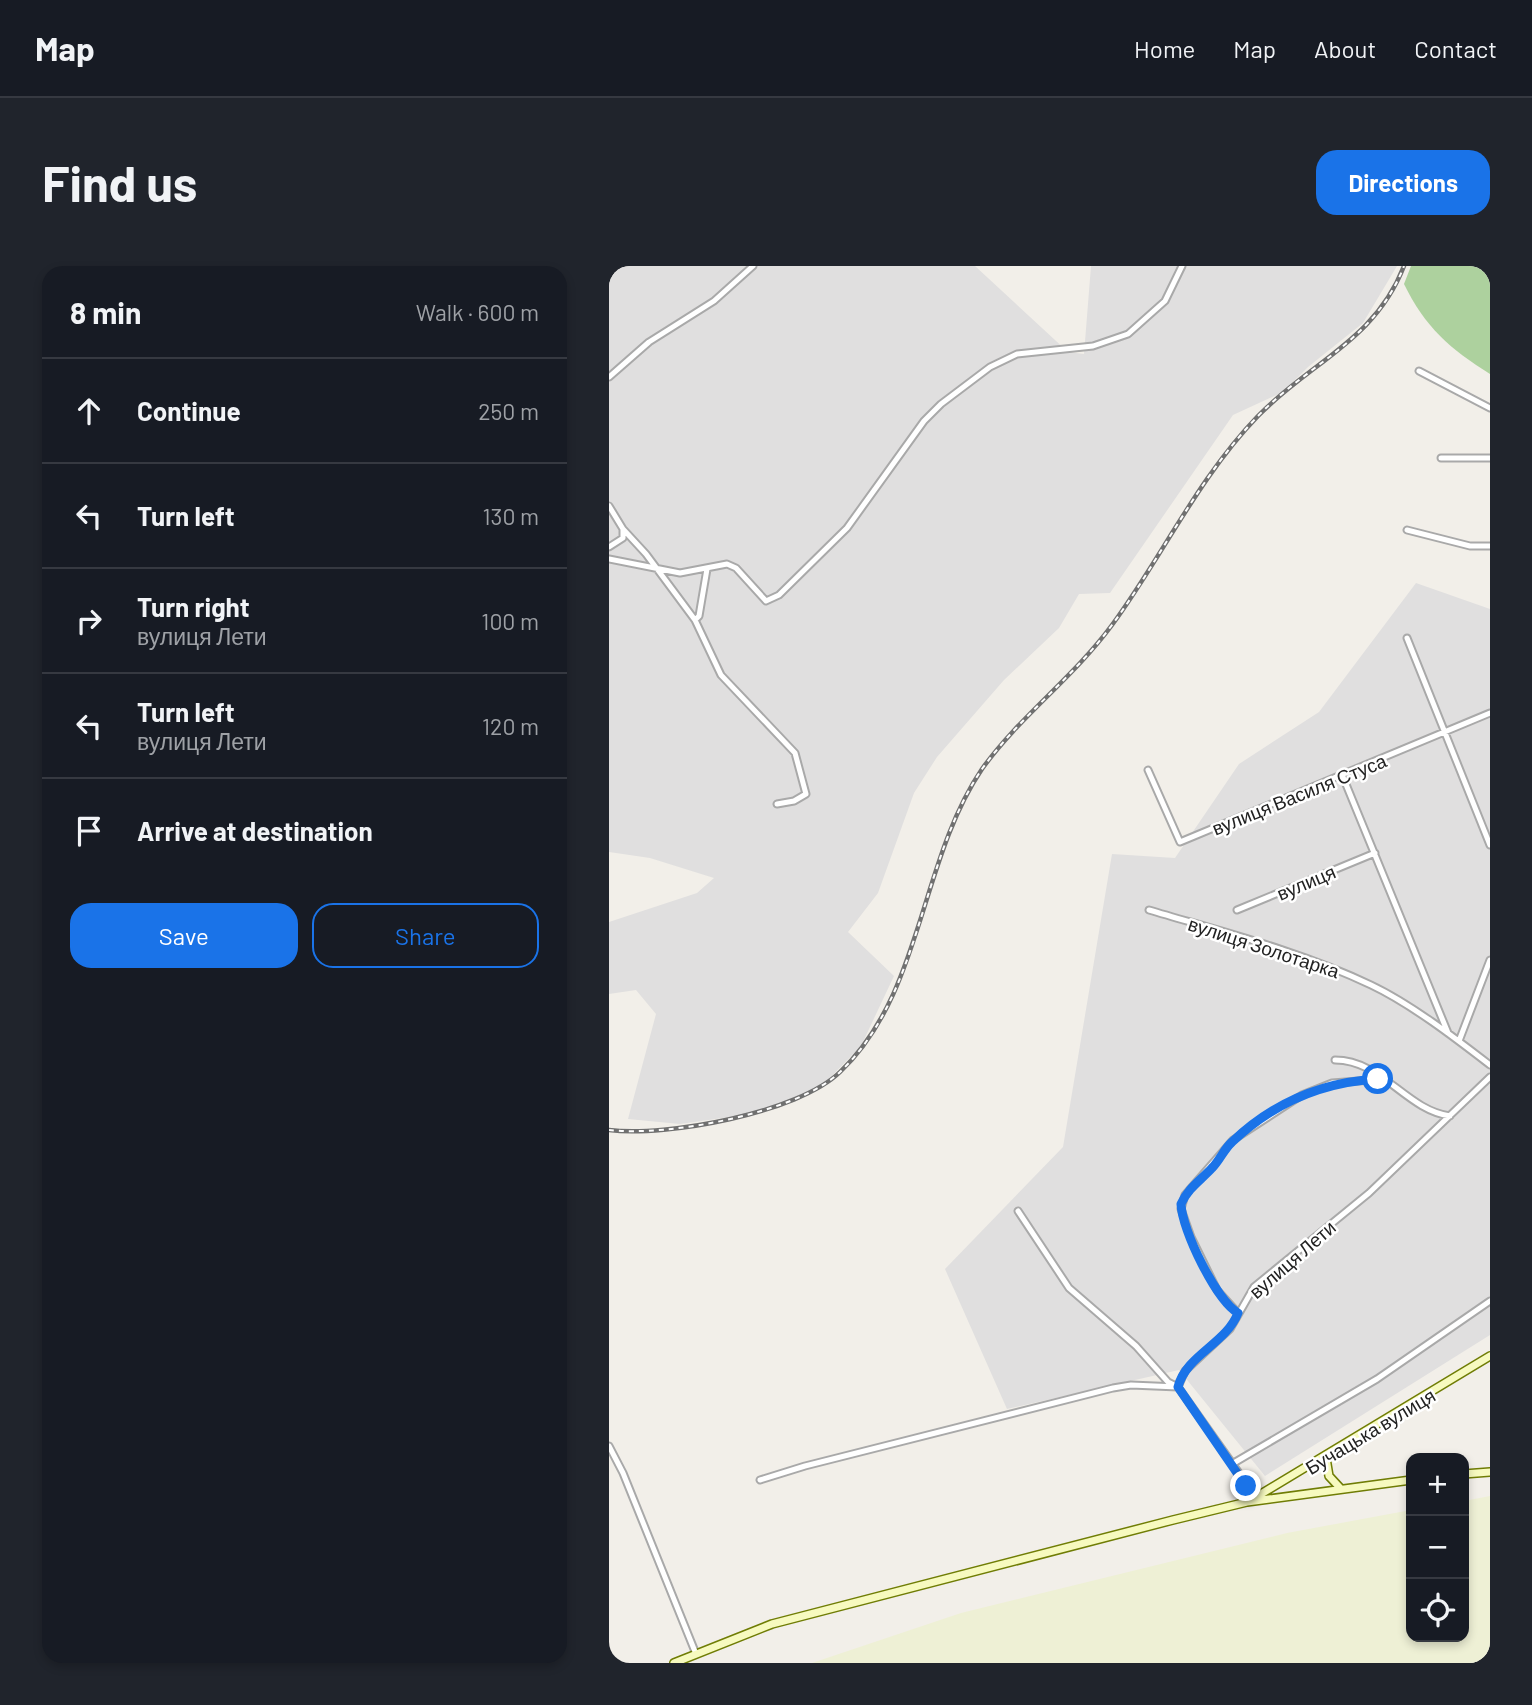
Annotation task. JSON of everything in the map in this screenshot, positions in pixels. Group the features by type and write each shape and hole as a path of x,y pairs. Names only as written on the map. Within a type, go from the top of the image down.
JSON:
{"main road":[{"name":"Бучацька вулиця","path":"1247,1502 1326,1458 1490,1356"},
{"path":"1326,1458 1329,1476 1341,1489"},
{"path":"1469,1474 1490,1472"},
{"path":"674,1663 772,1624 1247,1502 1406,1481"}],"street":[{"path":"609,377 649,342 714,301 753,266"},
{"path":"609,559 631,561 658,570 680,573 727,564 736,568 766,601 779,595 846,527 924,421 941,404 990,367 1017,354 1093,346 1128,334 1165,301 1182,266"},
{"path":"1419,370 1490,408"},
{"path":"1441,458 1490,458"},
{"path":"609,506 695,620 721,676 795,753 801,766 806,794 794,801 777,804"},
{"path":"609,547 623,538 623,528"},
{"path":"1407,530 1470,546 1490,546"},
{"path":"695,620 699,616 707,569"},
{"path":"1407,638 1490,845"},
{"name":"вулиця Василя Стуса","path":"1148,770 1180,842 1343,777 1490,713"},
{"path":"1343,777 1448,1033"},
{"name":"вулиця","path":"1237,911 1375,853"},
{"name":"вулиця Золотарка","path":"1149,910 1307,957 1374,986 1448,1033 1490,1065"},
{"path":"1459,1041 1490,960"},
{"path":"1335,1060 1360,1063 1433,1113 1450,1116"},
{"name":"вулиця Лети","path":"1178,1387 1185,1371 1221,1338 1252,1289 1369,1193 1490,1077"},
{"path":"1238,1313 1217,1290 1188,1230 1181,1209 1185,1195 1233,1140 1294,1100 1332,1083 1385,1079"},
{"path":"1019,1211 1068,1286 1136,1346 1168,1382 1178,1387 1245,1483 1247,1502"},
{"path":"1232,1464 1377,1378 1490,1301"},
{"path":"760,1480 805,1466 1119,1387 1178,1387"},
{"path":"609,1447 623,1473 696,1654"}],"shaded area":[{"path":"609,266 975,266 1068,352 1084,354 1091,266 1397,266 1363,323 1308,367 1283,392 1233,415 1110,593 1079,594 1059,628 1004,680 937,757 914,793 878,893 848,932 894,976 861,1046 818,1090 785,1104 744,1115 680,1124 628,1119 656,1014 636,990 609,994 609,922 697,893 714,878 650,858 609,852"},
{"path":"1416,583 1490,609 1490,1335 1265,1476 1179,1370 1007,1409 945,1269 1063,1147 1112,854 1175,858 1239,764 1319,712"}],"green space":[{"path":"1411,266 1490,266 1490,374 1451,346 1421,313 1404,284"},
{"path":"1490,1496 1490,1663 812,1663 961,1613 1287,1533 1406,1511 1406,1642 1469,1642 1469,1500"}],"railway":[{"path":"609,1130 664,1130 731,1119 794,1099 820,1087 840,1072 867,1040 888,1004 905,966 945,844 961,805 982,769 1012,732 1080,663 1112,625 1199,491 1237,440 1278,397 1359,332 1392,292 1404,266"}],"route":[{"path":"1246,1486 1178,1387 1185,1371 1221,1338 1238,1313 1229,1307 1217,1290 1188,1230 1181,1204 1189,1190 1213,1167 1230,1144 1261,1120 1302,1095 1332,1083 1378,1079"}]}
